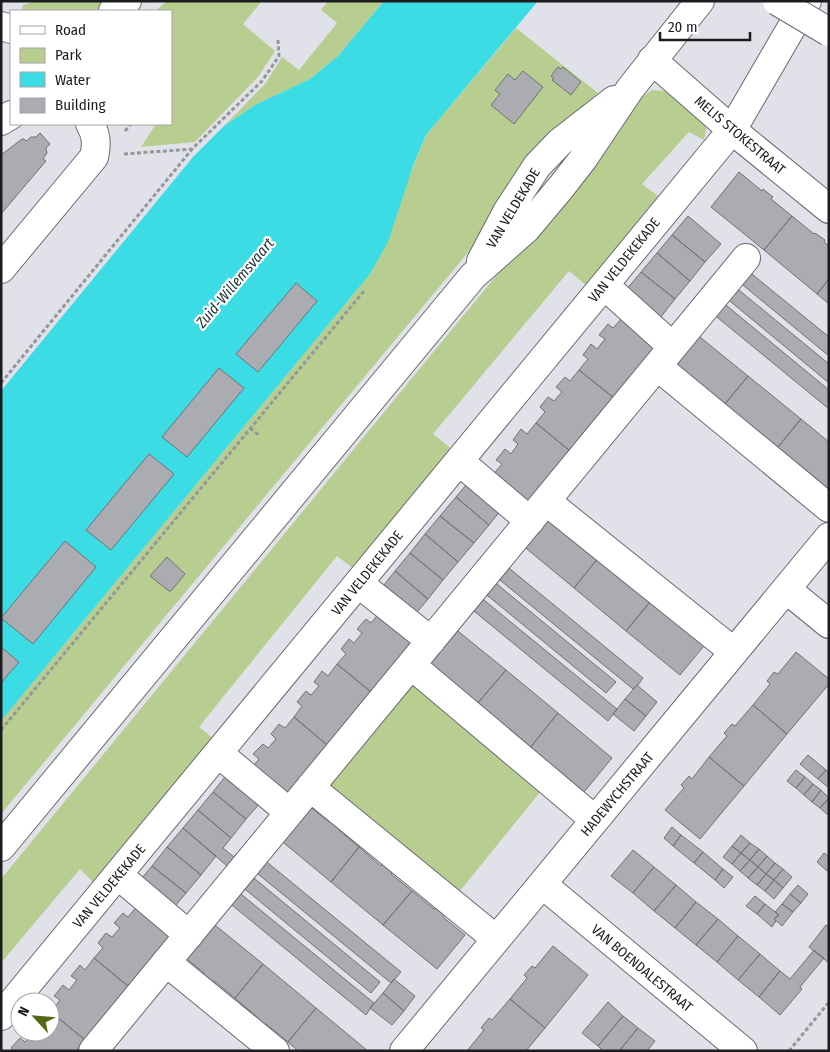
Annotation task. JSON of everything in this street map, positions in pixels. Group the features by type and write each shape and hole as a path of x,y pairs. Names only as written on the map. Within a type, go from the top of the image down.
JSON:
{"street":[{"path":"113,10 126,1"},
{"path":"777,1 829,32"},
{"name":"VAN VELDEKEKADE","path":"1,1016 732,130 807,1"},
{"path":"652,60 700,2"},
{"name":"MELIS STOKESTRAAT","path":"652,60 732,130 829,208"},
{"name":"VAN VELDEKADE","path":"1,847 473,276 507,212 537,166 560,142 630,89 652,60"},
{"path":"1,269 94,157 96,138 90,125"},
{"path":"93,1051 746,258"},
{"path":"604,285 665,357 829,508"},
{"path":"459,461 538,511 734,652"},
{"name":"HADEWYCHSTRAAT","path":"404,1051 829,537"},
{"path":"358,583 431,641"},
{"path":"786,589 829,624"},
{"path":"411,664 595,820"},
{"path":"218,752 289,812"},
{"path":"310,787 496,939"},
{"path":"118,875 188,934"},
{"name":"VAN BOENDALESTRAAT","path":"542,884 743,1051"},
{"path":"166,962 275,1051"}],"path":[{"path":"1,383 193,148 262,81 279,56 278,40"},
{"path":"94,157 193,148"},
{"path":"1,730 364,291"},
{"path":"250,428 260,436"},
{"path":"789,1051 829,1002"}],"green space":[{"path":"35,1 105,1 106,7 100,10 22,10 23,5"},
{"path":"167,1 262,1 243,24 275,51 258,77 195,142 141,147 155,125 172,125 172,10 156,10"},
{"path":"328,1 384,1 338,56 310,79 255,105 224,126 265,84 282,57 299,70 337,23 321,10"},
{"path":"516,28 598,93 550,136 485,232 1,814 1,721 370,274 426,135"},
{"path":"652,90 668,91 707,125 704,140 689,132 642,184 658,196 586,285 569,271 433,434 452,449 354,569 337,556 199,727 214,739 95,884 80,869 1,963 1,879 633,109 638,100"},
{"path":"413,684 541,791 455,897 326,790"}],"water":[{"name":"Zuid-Willemsvaart","path":"384,1 538,1 426,135 413,166 388,242 370,274 1,721 1,391 193,157 224,126 255,105 310,79 338,56"}],"building":[{"path":"558,67 561,69 563,67 581,82 571,95 552,80 554,78 551,76"},
{"path":"523,71 543,87 514,124 491,105 500,94 495,90 508,74 515,80"},
{"path":"40,133 50,144 46,148 47,153 43,159 46,161 1,214 1,155 22,139 26,141"},
{"path":"739,172 762,191 763,189 773,197 771,199 792,216 764,250 711,207"},
{"path":"688,216 721,244 705,262 672,235"},
{"path":"792,216 814,234 825,240 824,242 829,246 829,279 817,294 764,250"},
{"path":"672,235 705,262 690,281 657,253"},
{"path":"657,253 690,281 675,299 641,272"},
{"path":"747,270 829,337 829,356 738,281"},
{"path":"641,272 675,299 660,318 626,290"},
{"path":"829,279 829,304 817,294"},
{"path":"296,283 317,301 258,372 236,354"},
{"path":"734,286 829,364 829,383 725,297"},
{"path":"721,301 829,390 829,409 712,313"},
{"path":"623,317 658,345 614,398 579,370 588,359 583,355 591,344 597,349 605,339 599,335 608,324 613,328"},
{"path":"695,333 748,376 720,410 667,367"},
{"path":"219,368 244,388 187,457 162,437"},
{"path":"579,370 614,398 570,451 536,423 545,412 540,407 548,397 554,401 562,392 556,387 565,377 570,381"},
{"path":"748,376 801,419 773,453 720,410"},
{"path":"801,419 829,442 829,495 773,453"},
{"path":"536,423 570,451 526,504 492,476 502,464 496,460 505,449 511,454 518,444 513,440 521,429 527,434"},
{"path":"149,454 174,474 111,550 86,530"},
{"path":"471,479 504,506 489,525 456,497"},
{"path":"456,497 489,525 474,543 440,516"},
{"path":"549,510 602,553 574,588 521,544"},
{"path":"440,516 474,543 458,562 425,534"},
{"path":"425,534 458,562 443,580 410,553"},
{"path":"65,541 96,567 33,644 1,618"},
{"path":"410,553 443,580 428,599 395,571"},
{"path":"602,553 654,597 626,631 574,588"},
{"path":"167,557 185,574 171,591 150,576"},
{"path":"504,564 643,678 638,685 633,689 495,576"},
{"path":"395,571 428,599 413,617 380,590"},
{"path":"492,580 616,682 606,693 482,591"},
{"path":"479,596 617,709 608,721 469,607"},
{"path":"654,597 708,641 680,675 626,631"},
{"path":"380,612 415,640 371,692 337,664 346,654 341,649 349,639 354,643 362,633 357,629 366,619 371,623"},
{"path":"453,627 506,670 477,704 425,661"},
{"path":"1,647 19,662 1,683"},
{"path":"796,652 829,679 829,684 787,734 753,705 770,684 767,681 774,672 778,674"},
{"path":"337,664 371,692 327,745 294,717 302,706 297,702 306,691 311,695 319,686 314,682 322,671 328,676"},
{"path":"506,670 558,713 530,748 477,704"},
{"path":"637,685 657,702 646,716 625,699"},
{"path":"625,699 646,716 634,731 613,714"},
{"path":"753,705 787,734 744,786 709,757 727,736 724,733 732,724 735,726"},
{"path":"558,713 612,758 584,792 562,773 560,775 530,748"},
{"path":"294,717 327,745 284,798 250,770 259,759 253,754 263,744 268,748 276,739 271,734 279,724 285,728"},
{"path":"808,755 826,770 818,779 800,764"},
{"path":"709,757 744,786 700,839 665,810 684,788 681,785 689,776 692,779"},
{"path":"796,770 805,777 796,788 787,781"},
{"path":"826,770 829,772 829,788 818,779"},
{"path":"228,773 262,801 246,819 213,792"},
{"path":"805,777 813,784 804,795 796,788"},
{"path":"813,784 821,790 812,802 804,795"},
{"path":"821,790 829,798 820,808 812,802"},
{"path":"213,792 246,819 231,838 198,810"},
{"path":"829,798 829,815 828,815 820,808"},
{"path":"307,804 340,829 359,847 331,882 278,838"},
{"path":"198,810 231,838 223,848 234,857 236,854 244,860 234,872 183,828"},
{"path":"672,827 681,835 673,846 664,838"},
{"path":"183,828 216,856 201,875 167,847"},
{"path":"681,835 703,852 694,863 673,846"},
{"path":"741,835 750,843 741,853 732,846"},
{"path":"750,843 759,849 750,860 741,853"},
{"path":"732,846 741,853 732,864 723,857"},
{"path":"167,847 201,875 186,893 152,866"},
{"path":"359,847 381,866 382,864 392,872 391,874 412,891 383,925 331,882"},
{"path":"759,849 767,856 758,867 750,860"},
{"path":"633,850 654,867 633,893 611,876"},
{"path":"703,852 723,869 715,880 694,863"},
{"path":"741,853 750,860 740,871 732,864"},
{"path":"824,853 829,857 829,869 827,871 817,862"},
{"path":"767,856 775,863 766,874 758,867"},
{"path":"262,858 401,972 395,979 391,983 252,869"},
{"path":"750,860 758,867 748,878 740,871"},
{"path":"775,863 783,869 774,880 766,874"},
{"path":"152,866 186,893 170,912 137,884"},
{"path":"654,867 676,885 654,911 633,893"},
{"path":"758,867 766,874 757,885 748,878"},
{"path":"723,869 733,877 724,888 715,880"},
{"path":"783,869 792,877 783,888 774,880"},
{"path":"249,874 380,982 371,993 240,885"},
{"path":"766,874 774,880 765,891 757,885"},
{"path":"774,880 783,888 774,899 765,891"},
{"path":"676,885 696,902 675,928 654,911"},
{"path":"798,885 808,894 801,903 790,894"},
{"path":"236,890 374,1003 366,1015 227,901"},
{"path":"412,891 434,909 435,907 445,915 443,917 465,935 437,969 383,925"},
{"path":"790,894 801,903 793,912 782,904"},
{"path":"755,896 765,904 757,914 746,906"},
{"path":"696,902 718,919 696,945 675,928"},
{"path":"765,904 779,915 774,919 776,921 772,927 757,914"},
{"path":"782,904 793,912 782,926 774,919 779,915 775,912"},
{"path":"138,905 172,934 128,986 94,958 103,948 98,943 106,933 112,937 120,928 114,923 123,913 128,917"},
{"path":"718,919 738,936 717,962 696,945"},
{"path":"210,921 263,964 235,998 214,981 213,983 203,975 204,973 182,955"},
{"path":"826,925 829,927 829,963 809,947"},
{"path":"738,936 760,954 738,980 717,962"},
{"path":"553,946 588,975 545,1028 510,999 527,978 524,975 532,966 535,968"},
{"path":"814,950 824,958 800,987 802,989 780,1015 759,997 780,971 790,979"},
{"path":"760,954 780,971 759,997 738,980"},
{"path":"94,958 128,986 85,1040 60,1019 60,992 57,992 63,985 69,990 77,980 71,976 80,965 85,970"},
{"path":"263,964 316,1008 288,1042 266,1024 266,1026 255,1018 257,1017 235,998"},
{"path":"394,979 415,996 404,1011 383,993"},
{"path":"383,993 404,1011 392,1025 370,1008"},
{"path":"510,999 545,1028 526,1051 467,1051 484,1030 481,1028 489,1018 492,1020"},
{"path":"608,1002 623,1016 598,1046 582,1033"},
{"path":"316,1008 368,1051 298,1051 288,1042"},
{"path":"623,1016 638,1028 619,1051 603,1051 598,1046"},
{"path":"60,1019 85,1040 76,1051 14,1051 11,1048 16,1042 60,1042"},
{"path":"638,1028 655,1041 647,1051 619,1051"}]}
